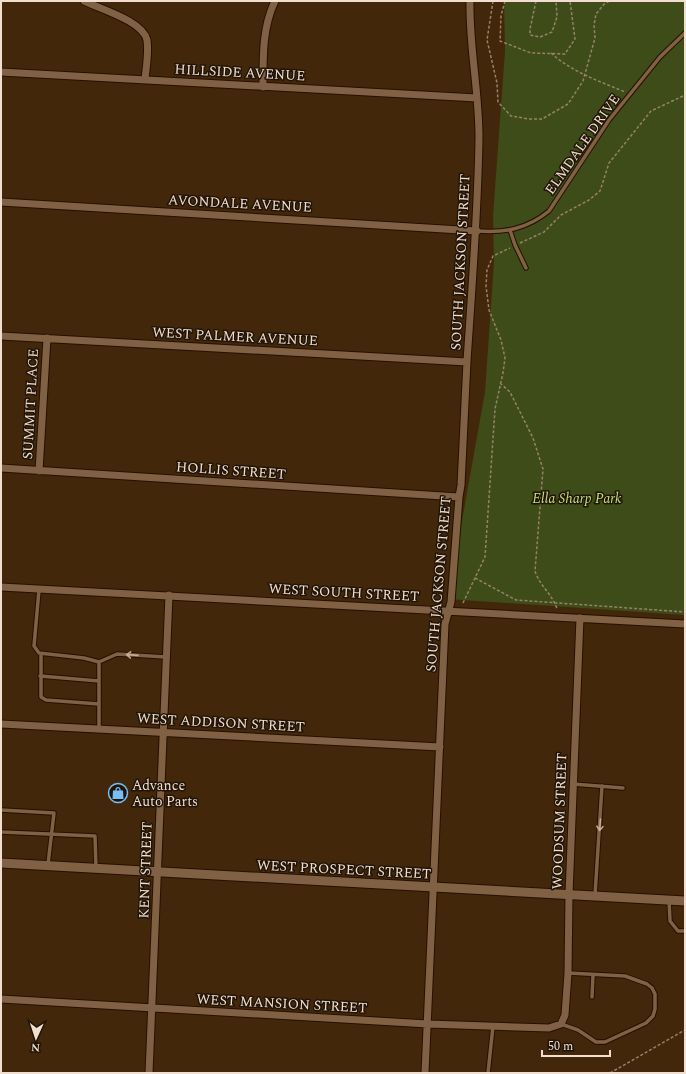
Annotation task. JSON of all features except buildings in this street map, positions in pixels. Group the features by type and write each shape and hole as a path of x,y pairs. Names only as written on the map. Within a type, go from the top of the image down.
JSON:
{"street":[{"path":"84,1 135,24 143,31 147,39 145,80"},
{"path":"263,87 266,29 269,14 275,1"},
{"name":"SOUTH JACKSON STREET","path":"425,1073 445,624 451,602 458,497 461,485 467,362 477,231 479,135 477,98 469,26 470,1"},
{"name":"HILLSIDE AVENUE","path":"1,72 477,98"},
{"name":"AVONDALE AVENUE","path":"1,202 477,231"},
{"name":"WEST PALMER AVENUE","path":"1,336 467,362"},
{"name":"SUMMIT PLACE","path":"39,471 47,338"},
{"name":"HOLLIS STREET","path":"1,468 458,497"},
{"name":"WEST SOUTH STREET","path":"1,587 685,624"},
{"name":"KENT STREET","path":"149,1073 169,595"},
{"name":"WOODSUM STREET","path":"561,1024 565,1015 568,973 569,894 580,618"},
{"name":"WEST ADDISON STREET","path":"1,724 440,747"},
{"name":"WEST PROSPECT STREET","path":"1,863 685,901"},
{"name":"WEST MANSION STREET","path":"1,999 428,1024 549,1028 561,1024"}],"lane":[{"name":"ELMDALE DRIVE","path":"477,231 491,232 510,230 531,224 549,211 609,120 660,57 685,33"},
{"path":"510,230 515,245 526,268"},
{"path":"39,590 34,646 39,653 84,658 99,662 117,654 166,657"},
{"path":"42,654 40,676 41,697 46,700 99,704"},
{"path":"99,662 99,729"},
{"path":"40,676 99,680"},
{"path":"573,784 623,788"},
{"path":"595,895 602,786"},
{"path":"1,810 54,813 53,834 48,866"},
{"path":"1,832 94,836 96,869"},
{"path":"669,900 670,921 678,931 685,931"},
{"path":"561,1024 578,1030 596,1042 601,1042 646,1023 653,1016 656,1002 652,988 625,976 568,973"},
{"path":"592,997 593,975"},
{"path":"488,1073 493,1026"}],"path":[{"path":"493,1 488,40 497,83 498,102 511,116 529,119 542,118 568,104 583,81 595,38 594,25 596,14 605,3 610,1"},
{"path":"505,1 501,16 500,40 531,53 565,54 575,38 570,1"},
{"path":"536,1 530,35 540,37 552,32 557,17 556,1"},
{"path":"551,53 560,62 584,75 630,94"},
{"path":"463,603 485,557 495,409 505,358 501,340 489,310 486,270 493,256 544,232 561,214 589,200 600,191 609,163 651,111 685,95"},
{"path":"500,383 510,392 533,438 543,469 535,571 537,579 555,603 560,617"},
{"path":"475,578 516,600 685,612"},
{"path":"610,1073 685,1030"}],"green space":[{"name":"Ella Sharp Park","path":"504,1 685,1 685,615 448,599 485,392 494,262 493,216 505,51"}],"place":[{"name":"Advance Auto Parts","path":"118,793"}]}
